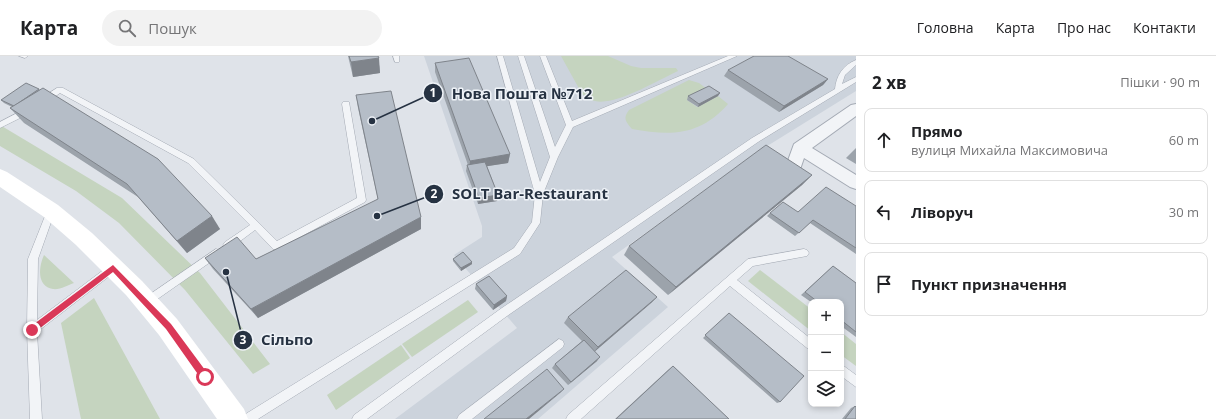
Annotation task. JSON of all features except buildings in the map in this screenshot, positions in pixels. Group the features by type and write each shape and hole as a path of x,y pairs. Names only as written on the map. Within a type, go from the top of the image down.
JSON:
{"main road":[{"path":"0,177 51,211 84,239 146,302 168,327 234,419"}],"street":[{"path":"787,179 800,148 856,109"},
{"path":"800,148 856,183"}],"lane":[{"path":"500,56 539,194"},
{"path":"522,56 554,157"},
{"path":"543,56 570,125"},
{"path":"248,419 517,251 536,223 539,194 554,157 570,125 734,56"},
{"path":"838,90 839,79 845,70 856,62"},
{"path":"358,419 503,313 755,140 856,79"},
{"path":"0,125 23,115 60,90 191,161 276,246 362,200 346,104"},
{"path":"36,419 32,330 33,259 51,211"},
{"path":"146,302 256,225"},
{"path":"572,419 751,262 804,253"},
{"path":"32,330 113,268"},
{"path":"731,281 808,343"},
{"path":"463,419 559,344"},
{"path":"843,371 856,382"}],"shaded area":[{"path":"424,56 856,56 856,91 764,148 612,257 668,307 538,419 395,419 517,328 454,255 482,237 482,226"}],"green space":[{"path":"561,56 608,56 631,66 641,68 676,68 678,71 637,91 614,100 604,102 595,101 582,94"},
{"path":"689,80 699,83 707,89 687,100 697,107 718,96 728,104 707,122 696,128 684,131 660,133 632,129 628,124 625,117 629,110"},
{"path":"0,125 122,198 200,273 270,364 253,374 185,290 119,223 76,191 0,146"},
{"path":"44,255 74,283 56,289 48,287 44,284 41,280 40,270"},
{"path":"760,270 808,307 808,329 748,281"},
{"path":"94,298 160,419 81,419 61,323"},
{"path":"468,300 478,312 412,357 402,344"},
{"path":"844,334 856,344 856,366 844,357"},
{"path":"401,345 410,358 336,410 327,395"}],"place":[{"name":"Нова Пошта №712","path":"372,121"},
{"name":"SOLT Bar-Restaurant","path":"377,216"},
{"name":"Сільпо","path":"226,272"}],"route":[{"path":"32,330 113,268 134,288 168,327 205,377"}]}
